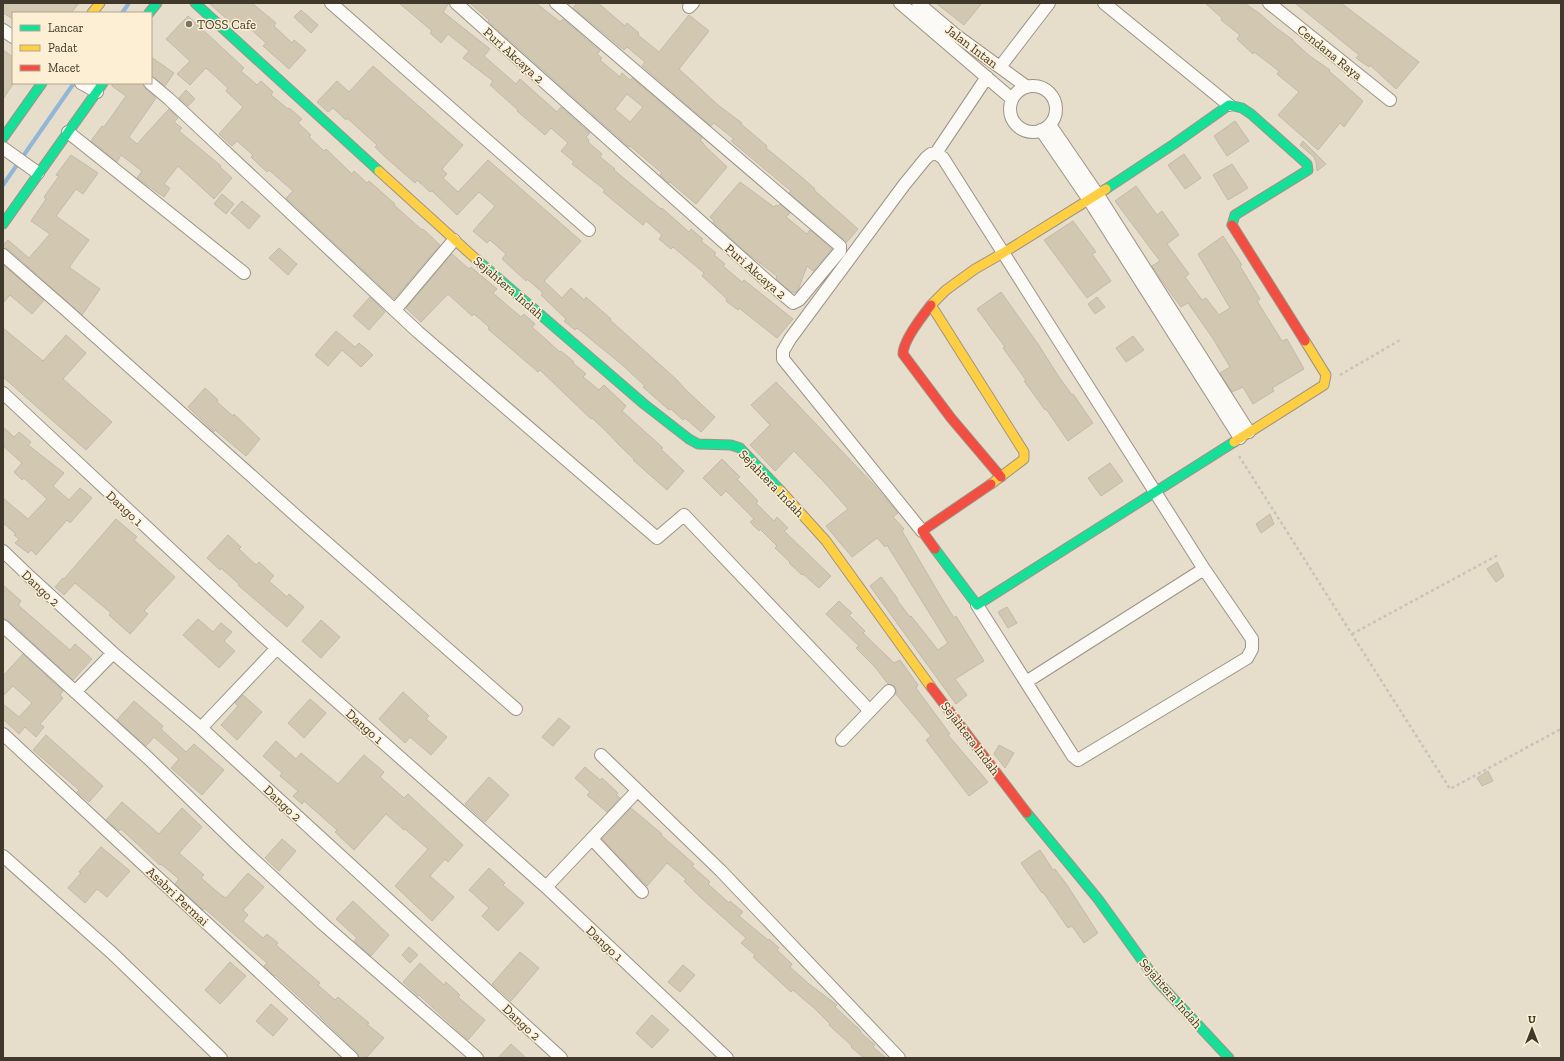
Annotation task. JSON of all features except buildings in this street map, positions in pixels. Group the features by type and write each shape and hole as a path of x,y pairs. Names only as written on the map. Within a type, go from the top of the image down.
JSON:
{"street":[{"path":"93,12 100,3"},
{"path":"151,12 157,3"},
{"name":"Sejahtera Indah","path":"195,3 454,240 644,404 689,440 698,444 706,445 731,445 740,448 753,461 826,541 933,689 1020,804 1098,900 1157,981 1229,1058"},
{"path":"331,3 589,230"},
{"name":"Puri Akcaya 2","path":"456,3 764,279 794,303 799,300 840,251 840,246 556,3"},
{"path":"900,3 1012,99"},
{"name":"Jalan Intan","path":"918,3 957,36 1027,87"},
{"path":"1000,67 1050,3"},
{"path":"977,604 1324,385 1326,380 1326,375 1232,226 1235,215 1305,173 1308,170 1307,164 1251,114 1242,108 1229,105 1104,3"},
{"name":"Cendana Raya","path":"1269,3 1390,100"},
{"path":"3,30 12,36"},
{"path":"936,153 943,158 1204,569 1252,639 1252,649 1247,658 1078,760 1073,756 977,604 922,531 783,359 784,351 787,345 804,321 926,158 931,154 936,153 987,77"},
{"path":"3,138 41,84"},
{"path":"151,84 418,332 657,538 684,515 870,712"},
{"path":"3,224 34,170 68,132 92,87"},
{"path":"1027,87 1039,87 1046,90 1052,95 1055,102 1056,110 1054,118 1046,127 1030,132 1023,130 1012,120 1010,113 1012,99 1016,93 1027,87"},
{"path":"1001,477 951,418 903,354 903,349 907,340 931,305 943,293 988,260 1003,253 1093,198 1169,148 1229,105"},
{"path":"1046,127 1221,399 1240,438"},
{"path":"68,132 244,273"},
{"path":"3,148 34,170"},
{"path":"395,310 454,240"},
{"path":"3,255 297,517 516,709"},
{"path":"922,531 1001,477 1024,459 1024,452 931,305"},
{"name":"Dango 1","path":"3,394 278,648 546,887 727,1058"},
{"name":"Dango 2","path":"3,551 113,653 201,728 561,1058"},
{"path":"1026,682 1204,569"},
{"path":"3,626 148,758 240,847 318,919 476,1058"},
{"path":"201,728 278,648"},
{"path":"75,692 113,653"},
{"path":"842,740 889,691"},
{"name":"Asabri Permai","path":"3,734 352,1058"},
{"path":"601,755 721,871 899,1058"},
{"path":"546,887 637,791"},
{"path":"592,839 642,892"},
{"path":"3,856 112,954 221,1058"}],"path":[{"path":"1324,385 1400,340"},
{"path":"1240,438 1352,634 1450,789 1561,728"},
{"path":"1352,634 1498,555"}],"waterway":[{"path":"123,12 129,3"},
{"path":"3,185 73,84"}],"traffic: fast":[{"path":"150,12 157,3"},
{"path":"195,3 379,171"},
{"path":"3,138 41,84"},
{"path":"3,224 102,84"},
{"path":"1106,189 1229,105 1242,108 1251,114 1307,164 1308,170 1235,215 1232,225"},
{"path":"477,260 644,404 689,439 698,444 731,445 740,448 780,490"},
{"path":"935,549 977,605 1234,442"},
{"path":"1027,813 1098,899 1157,981 1229,1058"}],"traffic: slow":[{"path":"93,12 100,3"},
{"path":"379,171 477,260"},
{"path":"931,305 946,290 975,269 1106,189"},
{"path":"931,305 1024,452 1024,459 991,484"},
{"path":"1234,442 1324,385 1326,375 1305,341"},
{"path":"780,490 826,541 931,687"}],"traffic: jam":[{"path":"1232,225 1305,341"},
{"path":"931,305 910,335 906,342 903,354 951,418 1001,477"},
{"path":"935,549 922,531 991,484"},
{"path":"931,687 1027,813"}],"place":[{"name":"TOSS Cafe","path":"189,24"}]}
